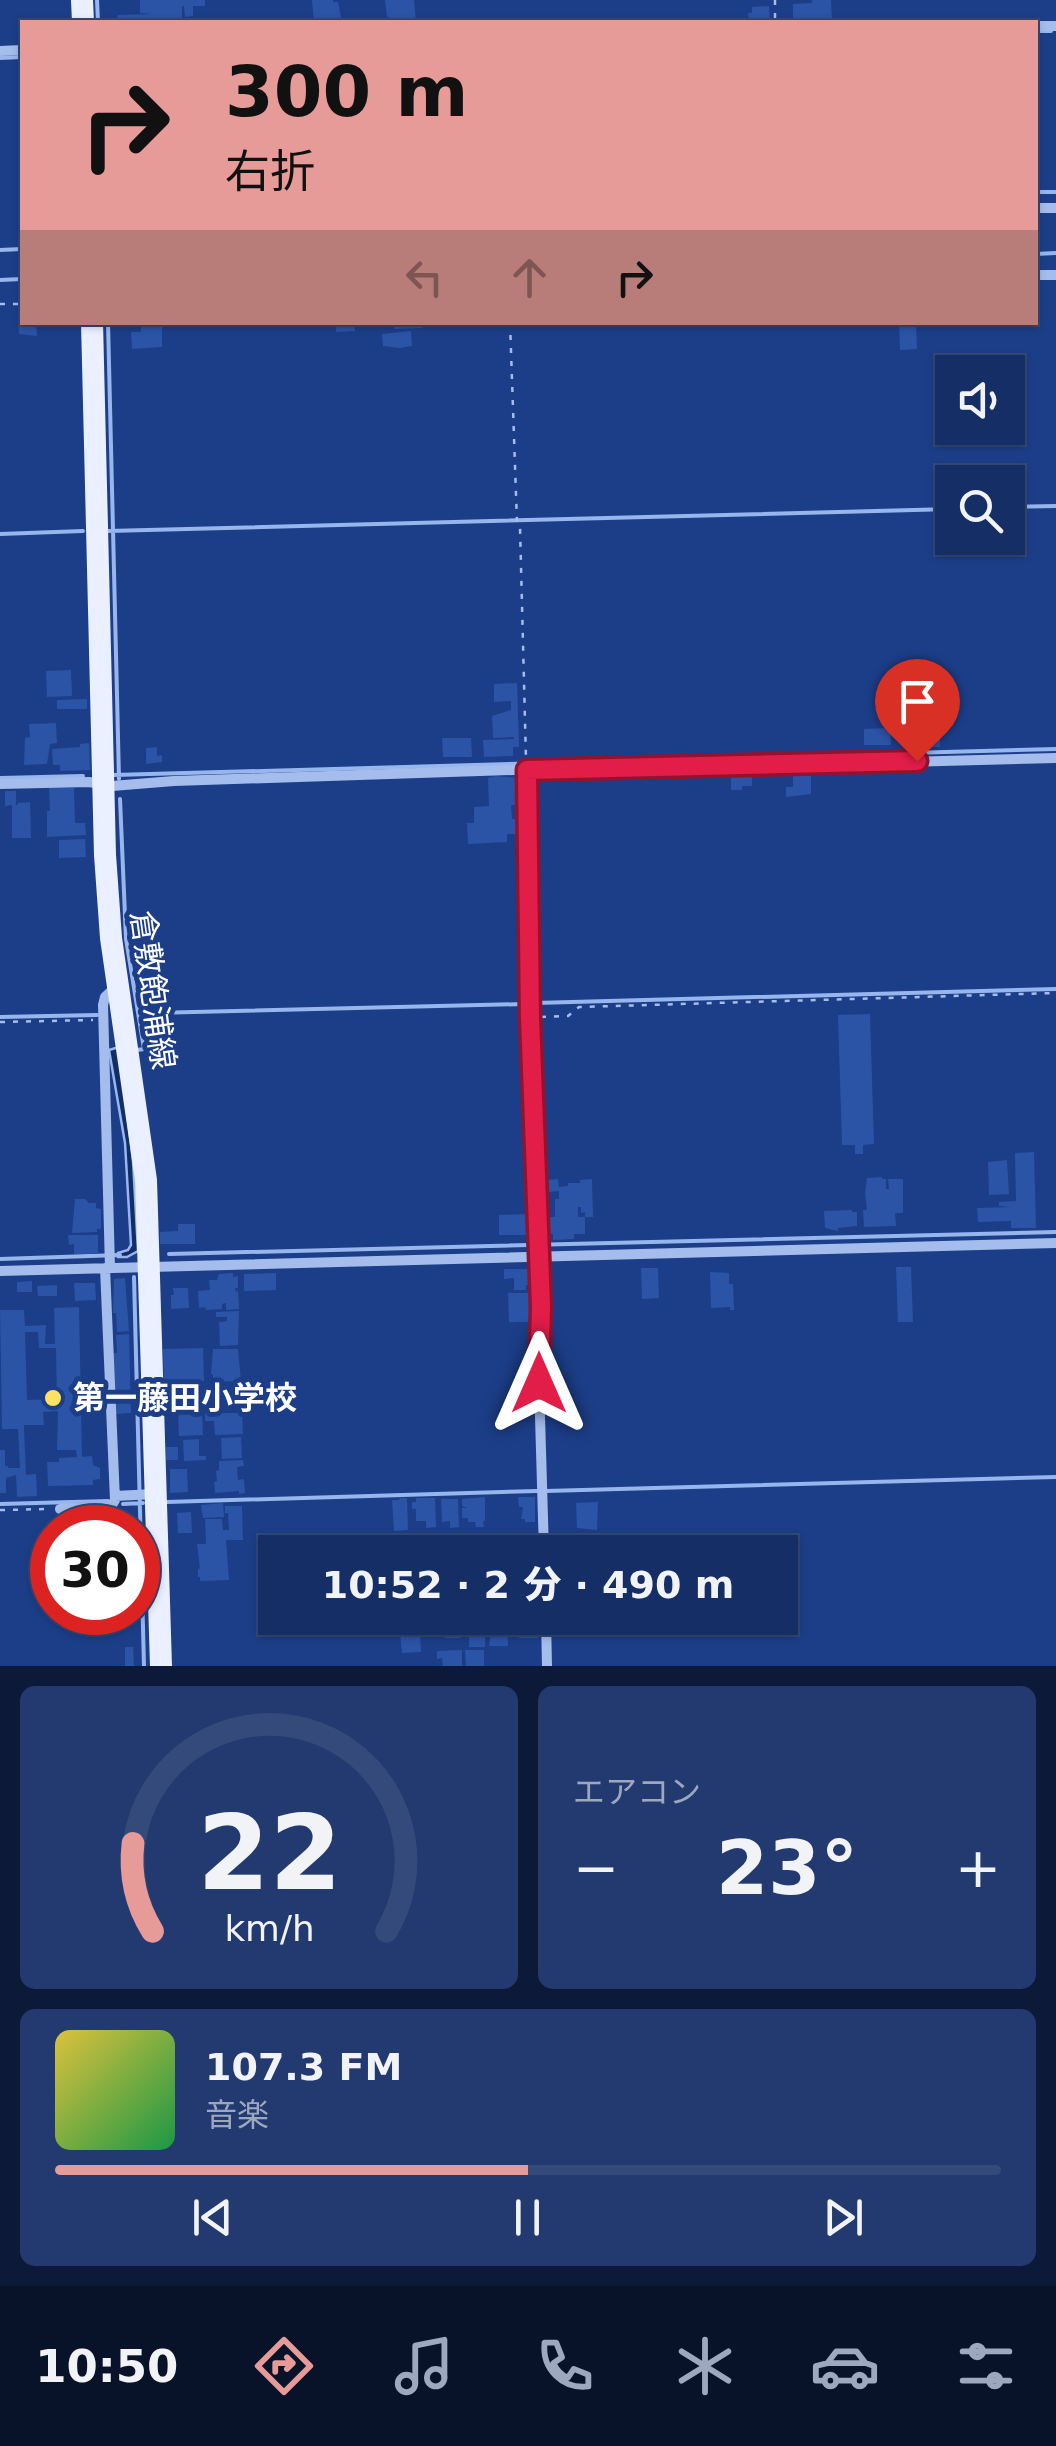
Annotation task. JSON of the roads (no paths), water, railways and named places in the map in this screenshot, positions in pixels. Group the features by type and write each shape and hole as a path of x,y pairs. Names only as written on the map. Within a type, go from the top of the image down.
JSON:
{"main road":[{"name":"倉敷飽浦線","path":"92,325 108,904 142,1145 149,1266 144,1494 161,1666"}],"street":[{"path":"0,784 89,782 112,786 527,766 1056,758"},
{"path":"527,766 543,1535"},
{"path":"112,1505 103,1020 105,997 118,985"},
{"path":"0,1271 109,1261 149,1266 538,1249 1056,1243"},
{"path":"114,1496 144,1494"},
{"path":"546,1635 547,1666"}],"water":[{"path":"119,1047 133,1161 138,1251 127,1257 118,1257 131,1245 125,1143 109,1050"}],"waterway":[{"path":"97,0 98,20"},
{"path":"1038,31 1051,31"},
{"path":"0,58 20,57"},
{"path":"1038,192 1056,192"},
{"path":"0,250 20,249"},
{"path":"1038,254 1056,253"},
{"path":"0,280 20,279"},
{"path":"108,325 119,779"},
{"path":"1025,507 1056,506"},
{"path":"108,531 935,509"},
{"path":"0,534 83,531"},
{"path":"114,775 1056,749"},
{"path":"0,778 83,776"},
{"path":"120,799 126,939 144,1049 137,1050"},
{"path":"535,1003 1056,989"},
{"path":"152,1013 524,1004"},
{"path":"0,1017 97,1015"},
{"path":"169,1254 1056,1232"},
{"path":"0,1259 120,1255"},
{"path":"134,1277 144,1666"},
{"path":"546,1491 1056,1477"},
{"path":"167,1502 537,1491"},
{"path":"0,1504 108,1501"},
{"path":"123,1504 143,1503"}],"place":[{"name":"第一藤田小学校","path":"53,1398"}]}
